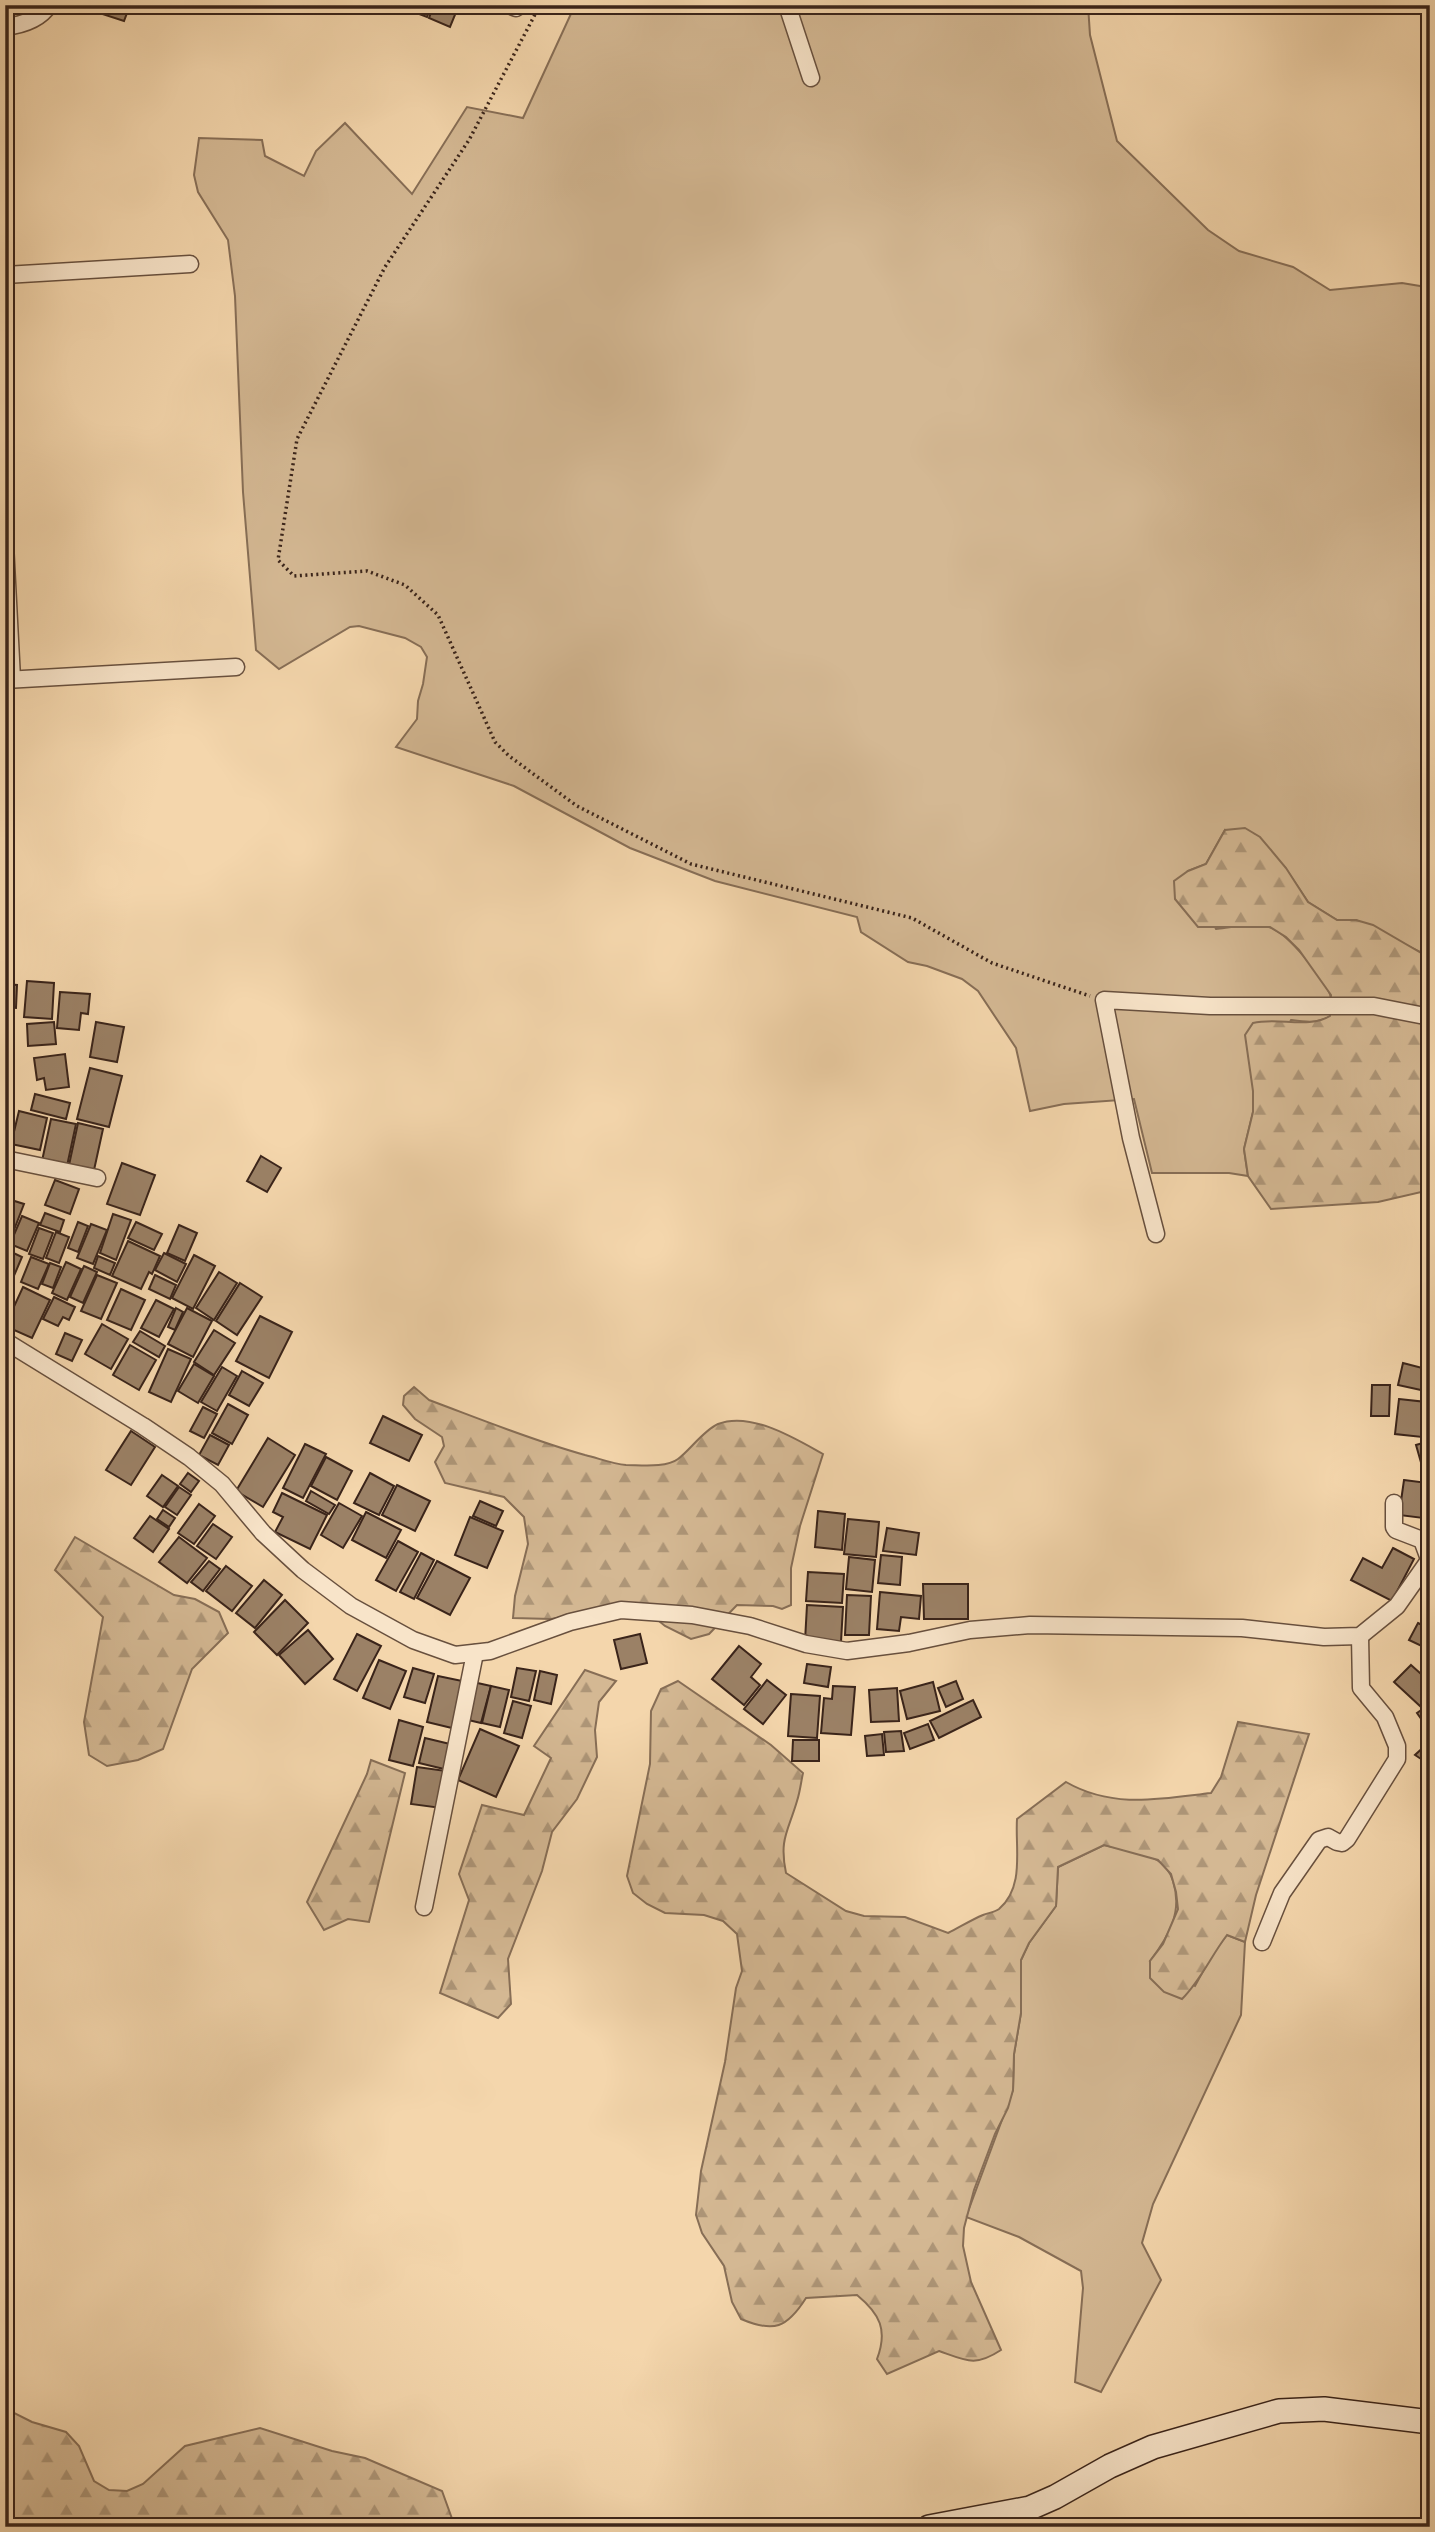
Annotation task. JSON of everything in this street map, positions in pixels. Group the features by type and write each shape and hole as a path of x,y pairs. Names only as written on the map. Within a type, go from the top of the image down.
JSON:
{"street":[{"path":"5,27 21,25 46,10 49,5"},
{"path":"509,5 516,8 517,5"},
{"path":"787,5 811,78"},
{"path":"5,275 190,264"},
{"path":"5,544 9,680 236,667"},
{"path":"1156,1234 1131,1138 1104,1000 1210,1006 1374,1006 1430,1017"},
{"path":"5,1159 97,1178"},
{"path":"5,1341 189,1457 222,1484 263,1533 283,1552 351,1606 413,1640 455,1656 490,1651 570,1622 621,1610 692,1615 750,1626 806,1644 847,1651 909,1643 970,1630 1030,1625 1242,1629 1324,1637 1360,1636 1397,1606 1430,1559 1422,1539 1394,1527 1394,1503"},
{"path":"1262,1942 1282,1893 1319,1840 1328,1837 1342,1843 1346,1839 1396,1759 1397,1746 1385,1717 1361,1688 1360,1636"},
{"path":"424,1907 475,1653"},
{"path":"929,2527 1030,2508 1153,2447 1279,2411 1324,2409 1430,2422"}],"path":[{"path":"540,5 469,140 385,267 297,439 278,560 295,576 367,571 405,585 438,615 495,742 509,756 577,806 691,864 912,918 992,963 1104,1000"}],"green space":[{"path":"575,5 1088,5 1090,35 1117,141 1208,230 1239,251 1293,267 1330,290 1402,283 1430,290 1430,954 1424,954 1356,920 1337,920 1308,902 1284,866 1225,830 1206,864 1188,871 1216,929 1252,925 1266,926 1279,932 1305,957 1331,996 1330,1016 1325,1019 1306,1022 1291,1020 1253,1091 1253,1112 1244,1149 1248,1176 1229,1173 1152,1173 1134,1099 1064,1104 1030,1111 1016,1048 978,991 962,979 908,962 861,932 857,917 715,881 630,848 514,786 396,747 417,719 427,657 421,647 405,638 359,626 350,627 279,669 256,650 243,492 235,296 228,240 198,192 194,175 199,138 262,140 265,156 304,176 316,151 345,123 412,194 467,107 523,118"},
{"path":"1245,828 1260,837 1286,868 1308,902 1337,920 1356,920 1373,925 1423,954 1430,954 1430,1190 1378,1202 1271,1209 1248,1176 1244,1149 1253,1112 1253,1091 1245,1035 1253,1023 1322,1020 1330,1016 1331,995 1299,950 1286,937 1270,927 1198,927 1175,899 1174,881 1188,871 1206,864 1225,830"},
{"path":"414,1387 429,1400 487,1422 565,1449 621,1464 653,1465 673,1462 713,1427 731,1421 745,1421 773,1429 823,1454 800,1526 791,1568 791,1605 782,1609 773,1606 737,1605 709,1634 691,1639 665,1626 643,1608 633,1606 551,1619 513,1618 515,1596 528,1544 524,1517 504,1497 445,1483 435,1462 444,1446 442,1437 415,1419 403,1405 404,1396"},
{"path":"75,1537 174,1595 195,1599 219,1612 228,1633 192,1669 163,1749 138,1760 107,1766 89,1755 84,1722 103,1617 55,1570"},
{"path":"585,1670 616,1681 599,1702 595,1730 597,1757 577,1799 552,1832 542,1871 508,1959 511,2004 498,2018 440,1993 469,1900 459,1874 482,1805 524,1815 551,1758 534,1746"},
{"path":"678,1681 771,1745 803,1773 784,1843 786,1873 846,1911 864,1916 905,1917 948,1933 997,1910 1007,1900 1016,1879 1017,1819 1066,1782 1101,1796 1119,1799 1155,1799 1211,1793 1221,1777 1238,1722 1309,1734 1256,1895 1245,1942 1227,1935 1182,1999 1164,1992 1150,1978 1150,1961 1163,1944 1178,1909 1171,1874 1158,1860 1104,1845 1058,1867 1056,1906 1029,1943 1021,1960 1021,2013 1014,2054 1013,2090 974,2190 964,2228 963,2246 971,2282 1001,2350 984,2359 971,2361 939,2351 887,2374 877,2359 882,2339 880,2323 857,2295 806,2298 786,2322 771,2326 741,2319 732,2302 724,2266 702,2233 696,2215 701,2171 725,2062 736,1988 742,1971 737,1934 723,1921 704,1915 665,1913 647,1904 633,1893 627,1876 650,1764 651,1711 661,1689"},
{"path":"371,1760 405,1773 369,1922 348,1919 324,1930 307,1902 367,1774"},
{"path":"1104,1845 1151,1857 1162,1864 1172,1878 1176,1892 1175,1913 1168,1933 1150,1961 1195,1986 1213,1953 1227,1935 1245,1942 1241,2015 1153,2204 1142,2243 1161,2280 1101,2392 1075,2382 1083,2288 1081,2271 1019,2237 966,2217 1013,2090 1014,2054 1021,2013 1021,1960 1029,1943 1056,1906 1058,1867"},
{"path":"5,2405 32,2422 66,2432 79,2446 94,2481 109,2490 127,2491 143,2484 185,2446 260,2428 332,2451 365,2458 442,2491 455,2527 5,2527"}],"building":[{"path":"71,5 91,5 88,12"},
{"path":"99,5 130,5 124,21 96,12"},
{"path":"404,5 432,5 427,17 403,8"},
{"path":"434,5 459,5 450,27 429,18"},
{"path":"27,981 54,983 52,1019 24,1017"},
{"path":"5,984 17,985 16,1008 5,1007"},
{"path":"60,992 90,994 88,1014 81,1013 79,1030 57,1028"},
{"path":"54,1022 56,1044 28,1046 27,1024"},
{"path":"96,1022 124,1027 117,1062 90,1057"},
{"path":"65,1054 69,1087 46,1090 44,1078 37,1080 34,1058"},
{"path":"5,1058 10,1088 5,1088"},
{"path":"90,1068 122,1076 109,1127 77,1119"},
{"path":"35,1094 70,1103 66,1119 31,1110"},
{"path":"5,1100 12,1102 7,1123 5,1122"},
{"path":"19,1111 47,1118 40,1150 11,1144"},
{"path":"51,1119 76,1124 67,1166 42,1161"},
{"path":"78,1123 103,1129 94,1170 69,1165"},
{"path":"5,1125 12,1127 5,1152"},
{"path":"261,1156 281,1168 267,1192 247,1181"},
{"path":"122,1163 155,1175 140,1215 107,1204"},
{"path":"55,1180 79,1189 70,1214 45,1205"},
{"path":"5,1198 24,1204 12,1235 5,1233"},
{"path":"45,1213 64,1220 60,1232 40,1225"},
{"path":"113,1214 131,1220 116,1260 100,1253"},
{"path":"22,1216 39,1223 27,1251 10,1244"},
{"path":"78,1222 88,1226 78,1252 68,1248"},
{"path":"136,1222 162,1234 154,1250 128,1238"},
{"path":"91,1224 107,1230 93,1264 77,1258"},
{"path":"179,1225 197,1233 185,1261 167,1253"},
{"path":"39,1228 53,1233 43,1259 29,1254"},
{"path":"56,1232 69,1237 59,1263 46,1258"},
{"path":"128,1241 160,1256 141,1289 112,1276"},
{"path":"5,1249 22,1257 10,1285 5,1283"},
{"path":"164,1253 186,1264 177,1282 155,1270"},
{"path":"194,1255 215,1266 193,1309 172,1298"},
{"path":"98,1256 115,1263 110,1275 94,1268"},
{"path":"31,1257 49,1264 38,1289 21,1282"},
{"path":"66,1262 81,1269 67,1300 52,1293"},
{"path":"50,1263 61,1267 53,1288 42,1284"},
{"path":"84,1266 97,1272 83,1303 70,1297"},
{"path":"219,1272 237,1283 214,1320 196,1308"},
{"path":"97,1275 117,1283 101,1319 81,1311"},
{"path":"155,1275 176,1285 170,1299 149,1289"},
{"path":"240,1283 262,1297 237,1335 216,1321"},
{"path":"23,1287 50,1300 32,1338 5,1326"},
{"path":"121,1289 145,1300 131,1330 107,1320"},
{"path":"54,1297 75,1307 69,1320 63,1317 58,1326 43,1319"},
{"path":"156,1300 174,1309 159,1337 141,1328"},
{"path":"176,1308 183,1312 175,1330 168,1327"},
{"path":"187,1308 212,1321 193,1357 168,1344"},
{"path":"260,1316 292,1332 269,1378 236,1361"},
{"path":"102,1324 128,1339 111,1369 85,1354"},
{"path":"214,1330 235,1343 214,1375 194,1362"},
{"path":"140,1331 165,1346 159,1357 133,1342"},
{"path":"65,1333 82,1340 72,1361 56,1354"},
{"path":"130,1345 156,1360 139,1390 113,1375"},
{"path":"168,1349 191,1359 171,1402 149,1392"},
{"path":"1403,1363 1430,1370 1430,1392 1398,1385"},
{"path":"194,1364 214,1376 198,1403 178,1391"},
{"path":"222,1367 237,1376 217,1411 201,1402"},
{"path":"242,1371 263,1383 249,1406 229,1395"},
{"path":"1372,1385 1390,1385 1389,1416 1371,1416"},
{"path":"1399,1399 1426,1402 1422,1437 1395,1434"},
{"path":"228,1404 248,1415 232,1444 212,1433"},
{"path":"203,1407 217,1414 204,1438 190,1431"},
{"path":"383,1416 422,1435 409,1461 370,1443"},
{"path":"131,1431 155,1447 131,1485 106,1470"},
{"path":"210,1435 229,1445 218,1465 199,1455"},
{"path":"268,1438 295,1455 263,1507 236,1491"},
{"path":"1426,1442 1430,1463 1422,1466 1416,1445"},
{"path":"305,1444 326,1454 303,1498 283,1488"},
{"path":"326,1457 352,1471 337,1500 311,1486"},
{"path":"188,1473 199,1481 191,1492 180,1484"},
{"path":"370,1473 394,1486 379,1515 354,1503"},
{"path":"162,1475 178,1486 163,1507 147,1496"},
{"path":"1404,1480 1428,1483 1423,1518 1399,1515"},
{"path":"397,1485 430,1501 415,1531 382,1515"},
{"path":"179,1487 191,1495 177,1515 165,1507"},
{"path":"311,1491 335,1505 329,1514 306,1501"},
{"path":"282,1493 327,1515 310,1549 275,1532 283,1517 273,1512"},
{"path":"480,1501 503,1511 496,1526 473,1516"},
{"path":"339,1503 362,1516 343,1548 321,1535"},
{"path":"199,1504 215,1516 194,1544 178,1533"},
{"path":"163,1510 175,1518 169,1527 157,1519"},
{"path":"818,1511 845,1514 842,1550 815,1547"},
{"path":"366,1512 401,1530 386,1558 352,1540"},
{"path":"150,1516 169,1529 153,1552 134,1538"},
{"path":"470,1517 503,1531 487,1568 455,1555"},
{"path":"848,1519 879,1522 876,1557 844,1554"},
{"path":"213,1524 232,1537 216,1559 197,1546"},
{"path":"887,1528 919,1533 916,1555 883,1551"},
{"path":"179,1537 207,1558 187,1583 159,1562"},
{"path":"398,1541 418,1552 396,1591 376,1580"},
{"path":"1393,1548 1414,1559 1392,1601 1351,1580 1363,1558 1382,1568"},
{"path":"421,1553 434,1560 414,1599 400,1592"},
{"path":"881,1555 902,1557 900,1585 878,1583"},
{"path":"849,1557 875,1560 872,1592 846,1589"},
{"path":"209,1561 220,1569 203,1591 191,1582"},
{"path":"437,1561 470,1578 450,1615 417,1598"},
{"path":"226,1566 252,1586 232,1611 206,1591"},
{"path":"808,1572 844,1574 842,1603 806,1601"},
{"path":"264,1580 282,1595 255,1628 236,1613"},
{"path":"923,1584 968,1584 968,1619 924,1619"},
{"path":"880,1592 921,1596 919,1619 901,1617 899,1631 877,1629"},
{"path":"847,1595 871,1596 869,1635 845,1635"},
{"path":"285,1600 308,1623 277,1655 254,1632"},
{"path":"807,1605 843,1607 841,1642 805,1641"},
{"path":"1418,1623 1430,1629 1430,1650 1409,1640"},
{"path":"308,1630 333,1659 305,1684 279,1655"},
{"path":"357,1634 381,1646 357,1691 334,1679"},
{"path":"640,1634 647,1663 621,1669 614,1640"},
{"path":"739,1646 761,1664 751,1677 760,1685 744,1705 712,1679"},
{"path":"379,1660 406,1671 390,1709 363,1698"},
{"path":"807,1664 831,1667 828,1687 804,1683"},
{"path":"1411,1665 1430,1682 1430,1695 1420,1706 1394,1682"},
{"path":"413,1668 434,1674 425,1703 404,1697"},
{"path":"517,1668 536,1671 529,1701 511,1697"},
{"path":"540,1671 557,1675 551,1704 534,1700"},
{"path":"438,1676 467,1682 456,1729 427,1722"},
{"path":"767,1680 786,1695 763,1724 744,1709"},
{"path":"956,1681 963,1699 946,1707 938,1688"},
{"path":"473,1682 491,1686 481,1723 464,1719"},
{"path":"933,1682 940,1711 907,1719 900,1691"},
{"path":"491,1686 509,1690 500,1727 482,1723"},
{"path":"833,1686 855,1687 851,1735 821,1733 824,1698 832,1699"},
{"path":"897,1688 899,1721 871,1722 869,1690"},
{"path":"791,1694 820,1696 817,1738 788,1736"},
{"path":"973,1700 981,1717 939,1738 930,1721"},
{"path":"513,1701 531,1706 522,1738 504,1733"},
{"path":"1430,1704 1428,1739 1421,1730 1424,1723 1417,1713"},
{"path":"399,1720 423,1727 413,1766 389,1760"},
{"path":"928,1724 934,1740 910,1749 904,1733"},
{"path":"480,1729 519,1746 496,1797 458,1780"},
{"path":"901,1731 904,1751 886,1752 884,1732"},
{"path":"882,1734 884,1755 867,1756 865,1736"},
{"path":"425,1738 450,1744 444,1769 419,1763"},
{"path":"793,1740 819,1740 819,1761 792,1761"},
{"path":"1427,1744 1430,1746 1430,1765 1415,1755"},
{"path":"417,1767 446,1771 441,1808 411,1804"}]}
